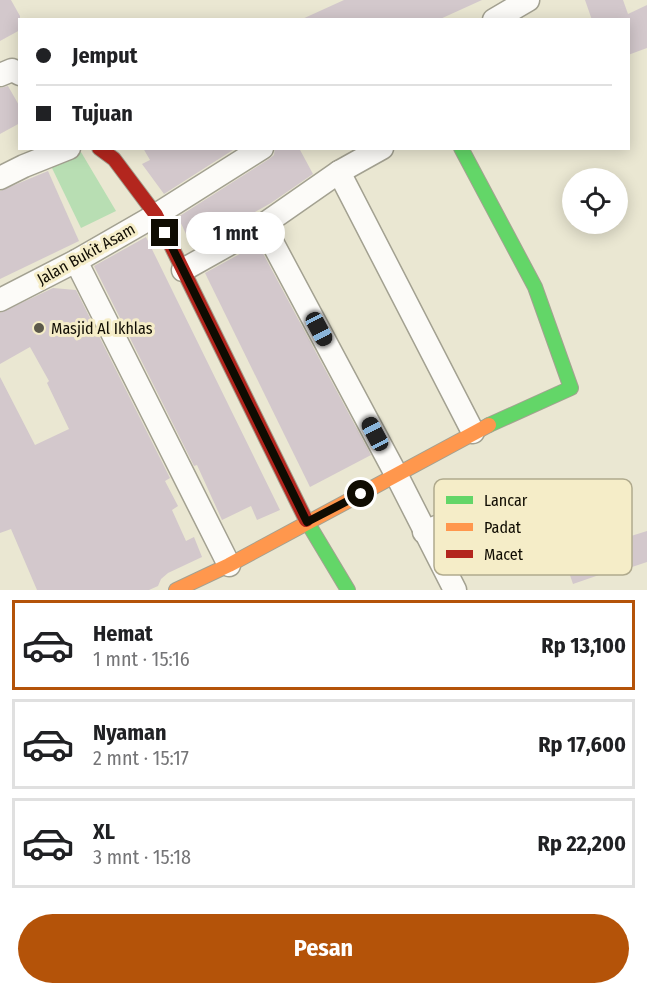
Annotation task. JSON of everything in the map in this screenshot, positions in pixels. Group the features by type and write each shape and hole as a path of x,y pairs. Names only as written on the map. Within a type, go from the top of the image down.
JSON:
{"street":[{"path":"497,18 528,0"},
{"path":"0,75 12,70 18,73"},
{"path":"0,178 64,150"},
{"path":"102,150 114,159 156,215 307,522 348,590"},
{"name":"Jalan Bukit Asam","path":"0,300 76,261 156,215 259,150"},
{"path":"183,270 263,225 339,172 378,150"},
{"path":"176,590 230,565 397,476 473,432 571,388 535,287 462,150"},
{"path":"339,172 473,432"},
{"path":"263,225 397,476 434,551"},
{"path":"76,261 230,565"},
{"path":"424,532 434,528"},
{"path":"447,575 455,590"}],"green space":[{"path":"81,152 116,211 81,228 51,166"}],"building":[{"path":"0,0 11,0 20,16 18,31 0,41"},
{"path":"344,0 482,0 442,18 304,18"},
{"path":"585,0 623,0 628,14 647,5 647,48 630,54 630,18 591,18"},
{"path":"8,86 18,104 18,124 0,134 0,88"},
{"path":"144,150 233,150 164,194 142,164 150,160"},
{"path":"275,150 300,150 313,174 246,217 247,219 193,249 178,217 274,155"},
{"path":"48,171 79,241 0,279 0,191"},
{"path":"146,237 280,510 257,520 251,506 222,520 197,465 194,466 94,266"},
{"path":"258,244 371,455 310,487 205,273"},
{"path":"53,288 76,290 170,478 165,481 178,506 172,510 186,541 194,537 202,557 168,573 161,579 158,586 149,590 37,590 11,529 0,533 0,377 35,445 69,429 47,383 49,381 30,347 0,364 0,313"},
{"path":"647,531 647,562 632,567 632,536"},
{"path":"570,575 599,575 573,584"}],"traffic: fast":[{"path":"462,150 535,287 571,388 489,425"},
{"path":"306,520 348,590"}],"traffic: slow":[{"path":"176,590 229,565 489,425"}],"traffic: jam":[{"path":"102,150 114,159 156,215 306,520"}],"place":[{"name":"Masjid Al Ikhlas","path":"39,328"}],"route":[{"path":"165,233 307,522 361,494"}]}
